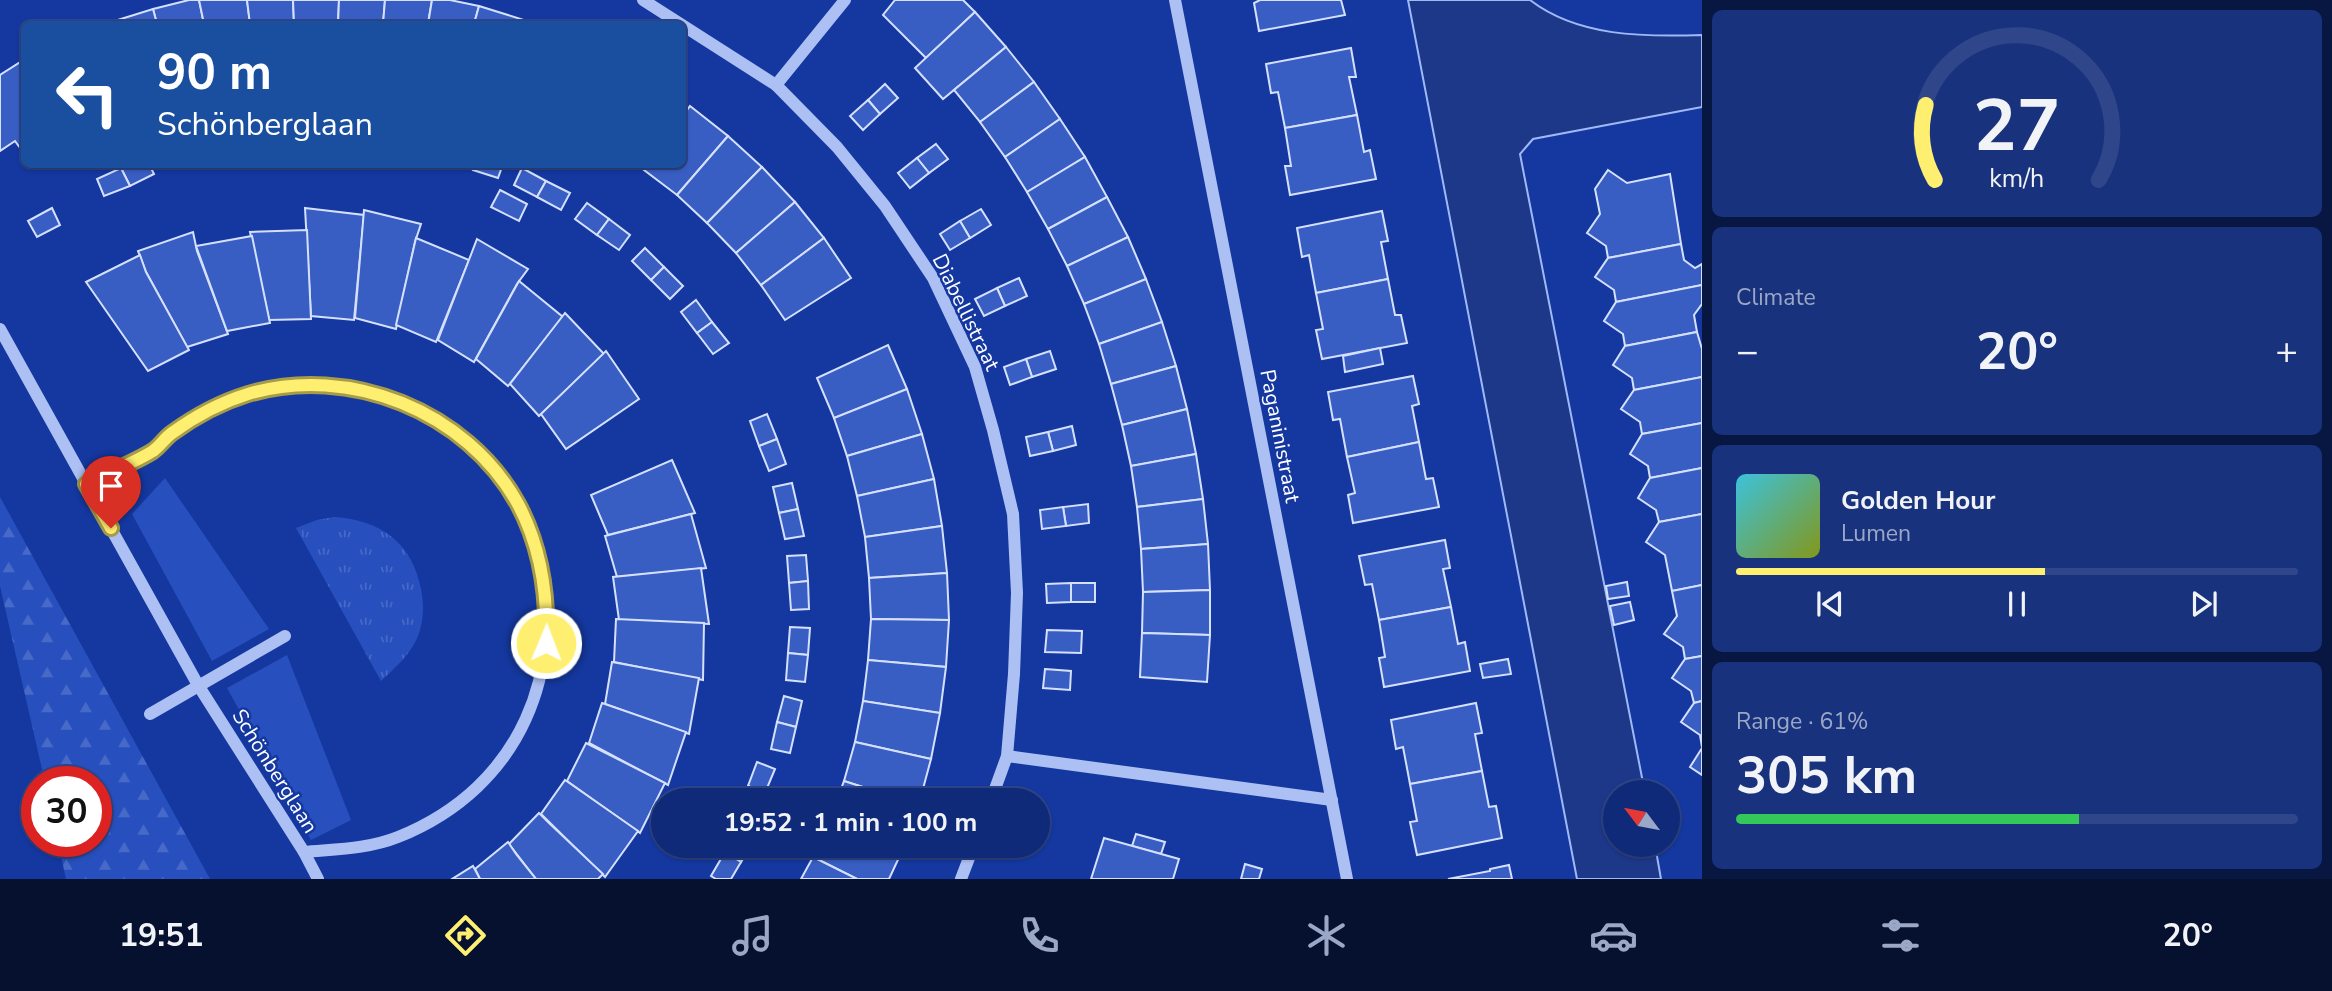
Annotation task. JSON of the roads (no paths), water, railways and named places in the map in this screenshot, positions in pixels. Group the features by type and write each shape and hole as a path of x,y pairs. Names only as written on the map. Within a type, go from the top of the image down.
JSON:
{"street":[{"name":"Diabellistraat","path":"643,0 676,21"},
{"path":"776,85 845,0"},
{"name":"Paganinistraat","path":"1175,0 1347,879"},
{"name":"Diabellistraat","path":"686,27 776,85 837,147 885,206 933,278 975,367 1013,514 1017,593 1007,756 995,788"},
{"name":"Schönberglaan","path":"0,329 198,685 304,852 318,879"},
{"path":"86,484 153,451 172,433 208,411 248,394 282,387 340,386 402,402 449,427 499,476 518,504 534,541 545,583 546,643 541,673 530,705 502,758 469,793 446,811 398,837 371,846 304,852"},
{"path":"150,714 285,636"},
{"path":"1007,756 1332,800"},
{"path":"961,879 969,858"}]}
